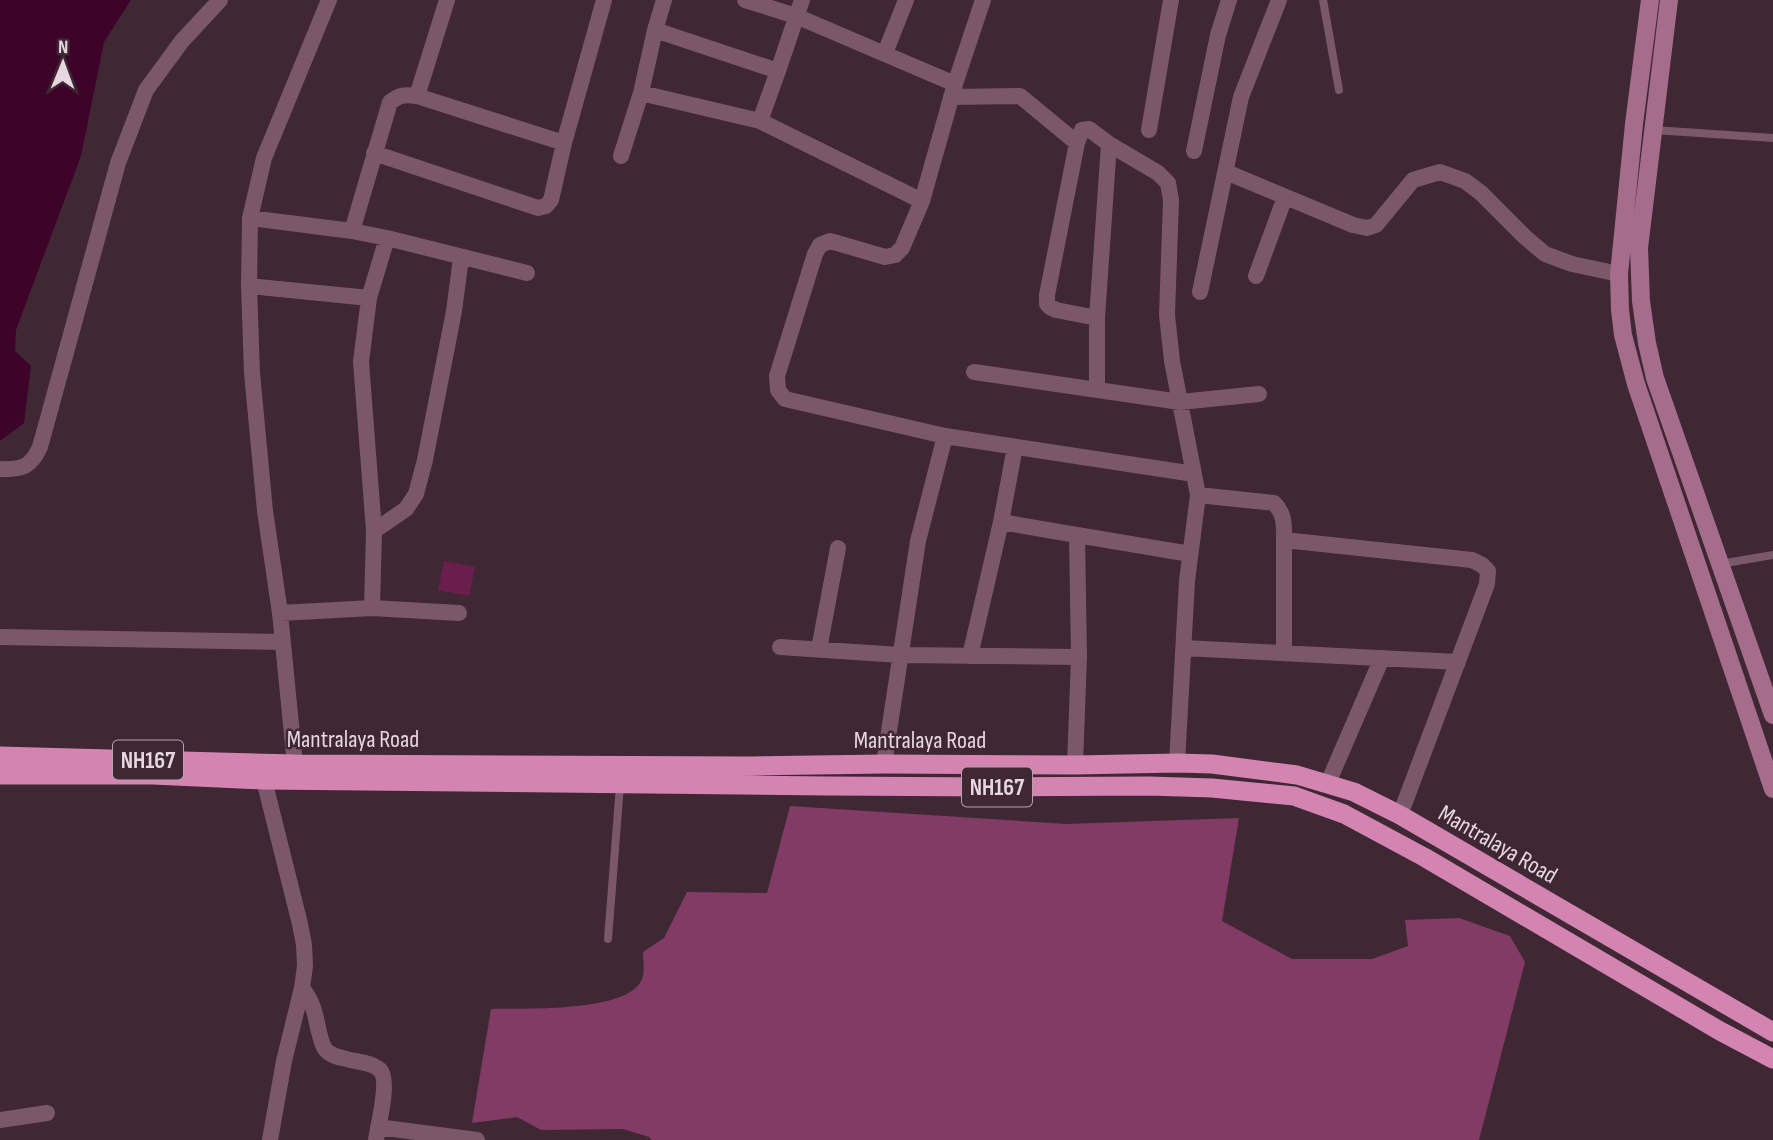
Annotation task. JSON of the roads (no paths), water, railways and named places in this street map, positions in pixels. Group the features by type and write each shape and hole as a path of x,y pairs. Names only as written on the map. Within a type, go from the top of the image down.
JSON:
{"highway":[{"name":"Mantralaya Road","path":"0,756 296,772 1177,763 1212,764 1297,775 1354,792 1400,815 1773,1032"},
{"name":"NH167","path":"0,775 153,775 264,780 296,772 621,784 1149,786 1212,788 1294,796 1344,814 1424,857 1720,1031 1773,1059"}],"main road":[{"path":"1650,0 1619,274 1623,335 1636,384 1773,789"},
{"path":"1669,0 1639,248 1641,301 1647,343 1655,378 1773,715"}],"street":[{"path":"0,469 25,466 35,459 40,447 118,163 146,90 182,41 220,0"},
{"path":"296,772 251,373 250,218 264,158 329,0"},
{"path":"417,96 447,0"},
{"path":"374,153 538,208 546,206 551,200 604,0"},
{"path":"621,156 641,93 664,0"},
{"path":"746,0 796,16 885,53 953,91 1020,96 1077,143"},
{"path":"760,121 802,0"},
{"path":"885,53 906,0"},
{"path":"983,0 953,91 922,201 902,248 895,255 885,257 830,241 820,245 777,376 778,390 785,399 945,436 1194,474"},
{"path":"1149,130 1171,0"},
{"path":"1194,151 1218,35 1229,0"},
{"path":"1200,292 1241,97 1279,0"},
{"path":"655,30 778,71"},
{"path":"641,93 760,121 922,201"},
{"path":"352,231 390,102 400,95 417,96 564,143"},
{"path":"1097,318 1056,310 1047,303 1077,143 1082,130 1089,129 1158,173 1168,183 1171,200 1167,315 1172,360 1198,495 1186,581 1177,763"},
{"path":"1097,389 1097,318 1109,144"},
{"path":"1226,172 1353,225 1367,228 1376,225 1413,180 1440,172 1465,181 1481,193 1545,254 1572,264 1619,274"},
{"path":"1256,276 1285,197"},
{"path":"250,218 352,231 527,273"},
{"path":"372,608 374,531 361,362 369,298 387,238"},
{"path":"374,531 406,509 416,494 454,311 461,258"},
{"path":"249,286 369,298"},
{"path":"974,372 1180,402 1259,394"},
{"path":"884,764 918,541 945,436"},
{"path":"970,656 1001,522 1015,447"},
{"path":"1198,495 1274,503 1281,510 1284,523 1284,653"},
{"path":"1001,522 1190,554"},
{"path":"1075,765 1079,657 1077,535"},
{"path":"1284,540 1472,560 1488,571 1487,584 1400,815"},
{"path":"819,649 838,548"},
{"path":"280,613 372,608 459,612"},
{"path":"0,637 283,642"},
{"path":"780,647 900,655 1079,657"},
{"path":"1184,648 1458,662"},
{"path":"1328,783 1382,658"},
{"path":"264,780 304,945 305,966 270,1140"},
{"path":"302,988 314,1007 321,1041 326,1049 333,1056 372,1065 380,1069 384,1076 377,1133 477,1140"},
{"path":"0,1120 47,1113"}],"lane":[{"path":"1323,0 1339,90"},
{"path":"1654,130 1773,138"},
{"path":"1720,564 1773,555"},
{"path":"608,939 621,784"}]}
